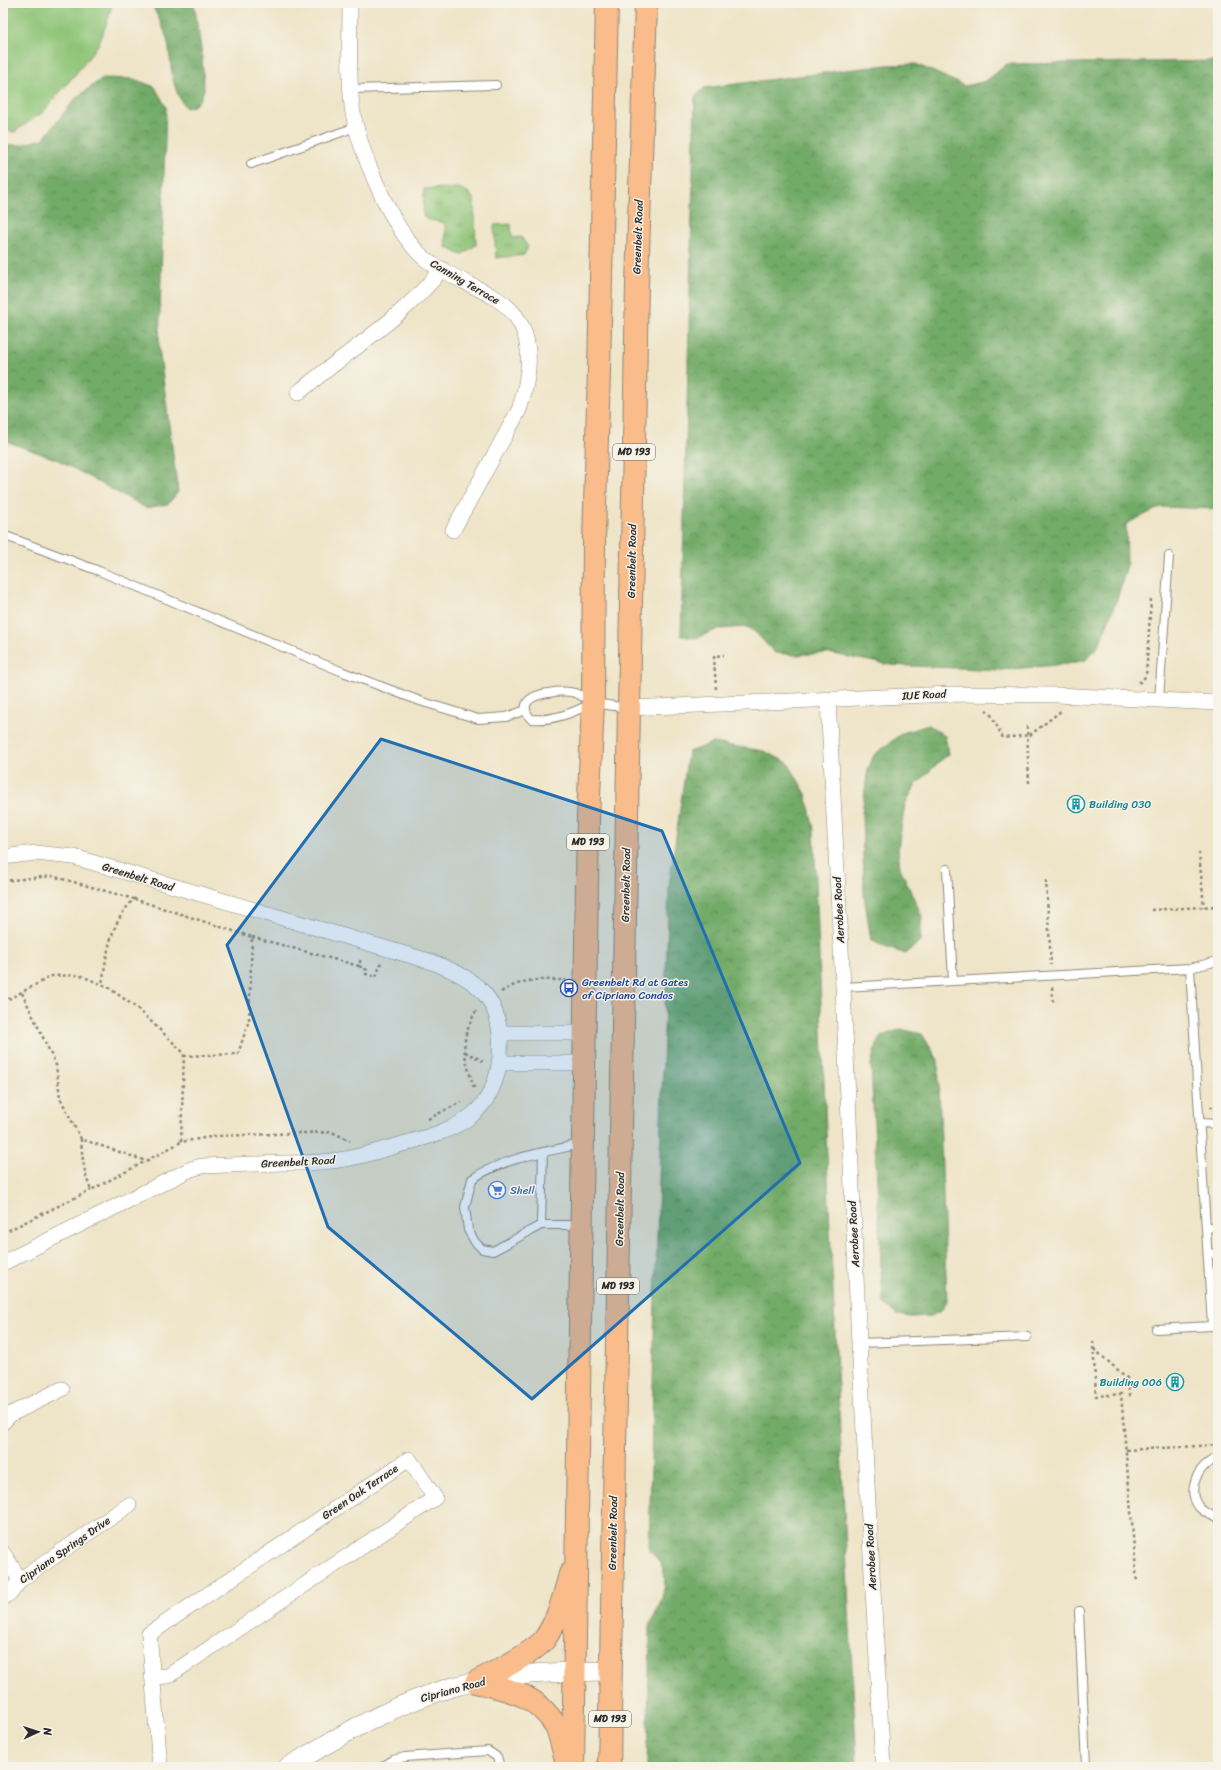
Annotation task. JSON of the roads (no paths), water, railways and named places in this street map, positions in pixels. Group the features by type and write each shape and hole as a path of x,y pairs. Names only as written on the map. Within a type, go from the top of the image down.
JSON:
{"main road":[{"name":"MD 193","path":"573,1767 578,1546 588,820 593,702 594,539 607,3"},
{"name":"Greenbelt Road","path":"609,1767 637,285 646,3"},
{"path":"476,1682 523,1656 543,1640 560,1610 578,1546"},
{"path":"476,1682 515,1691 538,1705 556,1727 568,1767"}],"street":[{"name":"Canning Terrace","path":"350,3 352,106 360,143 383,197 397,223 414,248 427,261 498,299 511,311 523,328 529,347 529,368 526,390 519,410 453,530"},
{"path":"298,393 404,310 424,291 442,269"},
{"name":"IUE Road","path":"629,708 951,694 1057,695 1218,703"},
{"name":"Aerobee Road","path":"828,700 859,1343 883,1767"},
{"name":"Greenbelt Road","path":"3,857 35,853 74,857 429,961 456,971 471,980 482,990 483,1003 497,1018 500,1033 494,1063 496,1080 489,1094 471,1116 446,1129 417,1140 340,1160 202,1166 192,1168 3,1263"},
{"path":"500,1033 585,1033"},
{"path":"494,1063 584,1063"},
{"path":"3,1422 11,1414 62,1389"},
{"name":"Green Oak Terrace","path":"152,1677 168,1676 435,1498 409,1459 149,1634 152,1677 160,1767"},
{"name":"Cipriano Springs Drive","path":"3,1598 12,1591 20,1580 129,1505"},
{"path":"3,1553 20,1580"},
{"name":"Cipriano Road","path":"288,1767 378,1715 438,1691 476,1682 555,1672 610,1672"}],"lane":[{"path":"351,88 496,85"},
{"path":"251,164 356,127"},
{"path":"3,535 99,571 343,672 420,701 478,719 506,717 526,710"},
{"path":"1159,700 1169,556"},
{"path":"593,702 574,712 541,718 531,719 526,710 527,703 531,699 554,692 566,691 576,693 593,702 629,708"},
{"path":"947,868 953,981"},
{"path":"843,987 1190,968 1218,961"},
{"path":"1156,1329 1212,1326 1215,1316 1206,1229 1190,968"},
{"path":"1200,1124 1218,1124"},
{"path":"582,1224 541,1225 493,1251 482,1249 475,1242 468,1230 465,1207 472,1179 497,1167 543,1152 584,1144"},
{"path":"541,1225 543,1152"},
{"path":"1206,1229 1218,1226"},
{"path":"1208,1254 1218,1253"},
{"path":"859,1343 1027,1337"},
{"path":"1218,1458 1211,1460 1197,1473 1194,1489 1198,1506 1204,1512 1218,1518"},
{"path":"1079,1611 1086,1767"},
{"path":"382,1767 393,1760 405,1757 488,1751 497,1757 500,1767"}],"place":[{"name":"Building 030","path":"1076,804"},
{"name":"Greenbelt Rd at Gates of Cipriano Condos","path":"569,988"},
{"name":"Shell","path":"497,1190"},
{"name":"Building 006","path":"1175,1382"}]}
